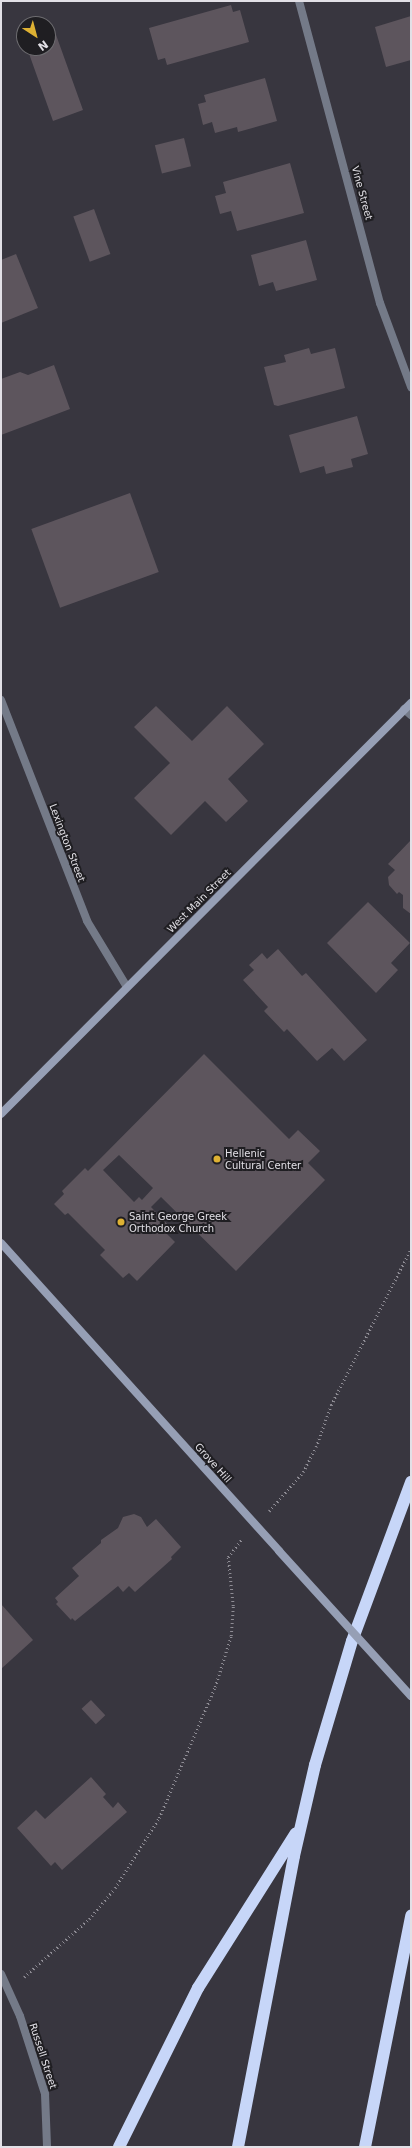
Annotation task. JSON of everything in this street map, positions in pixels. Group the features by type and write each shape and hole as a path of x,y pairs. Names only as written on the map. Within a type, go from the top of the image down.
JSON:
{"highway":[{"path":"238,2147 300,1827 341,1672 372,1581 411,1482"},
{"path":"119,2147 198,1988 300,1827"},
{"path":"365,2147 411,1916"}],"street":[{"name":"Vine Street","path":"299,1 380,302 411,388"},
{"name":"Lexington Street","path":"1,700 87,921 127,987"},
{"name":"West Main Street","path":"1,1114 411,703"},
{"path":"404,709 411,716"},
{"name":"Grove Hill","path":"1,1243 411,1696"},
{"name":"Russell Street","path":"1,1974 20,2016 45,2094 47,2147"}],"path":[{"path":"276,1504 303,1472 316,1447 332,1405 411,1249"},
{"path":"8,1991 89,1919 115,1888 159,1818 215,1687 231,1636 233,1606 228,1557 235,1546"}],"building":[{"path":"231,5 233,12 240,10 249,42 167,65 165,58 158,60 149,28"},
{"path":"411,16 411,60 386,67 375,27"},
{"path":"56,35 83,110 53,121 30,56 56,56"},
{"path":"265,78 277,121 238,132 237,127 215,133 212,122 203,125 198,104 206,102 204,95"},
{"path":"184,138 191,166 162,173 155,145"},
{"path":"290,163 304,213 237,231 231,211 220,214 215,196 226,193 223,182"},
{"path":"94,209 110,254 90,262 73,217"},
{"path":"306,240 317,280 276,291 273,282 259,286 251,255"},
{"path":"16,254 38,308 1,323 1,260"},
{"path":"309,348 311,354 335,348 345,388 278,406 274,405 264,367 286,362 284,355"},
{"path":"54,365 70,409 1,435 1,379 20,372 28,375"},
{"path":"357,416 368,454 351,459 353,467 326,474 324,466 300,473 289,435"},
{"path":"130,493 159,572 60,608 31,529"},
{"path":"156,706 192,741 227,706 264,744 228,779 248,801 226,822 205,801 171,835 134,798 170,763 134,727"},
{"path":"411,840 411,914 403,908 403,895 399,892 397,894 389,885 388,877 395,870 388,864"},
{"path":"368,902 410,943 391,963 398,970 376,993 327,943"},
{"path":"278,949 302,976 306,973 367,1040 344,1061 332,1048 317,1061 287,1029 284,1032 264,1011 268,1007 243,980 254,970 249,965 262,953 267,959"},
{"name":"Hellenic Cultural Center","path":"204,1054 289,1139 298,1130 320,1151 308,1163 325,1180 236,1271 161,1197 151,1207 172,1229 167,1234 175,1242 137,1281 129,1273 123,1278 100,1255 105,1250 68,1213 65,1215 54,1204 64,1194 62,1191 85,1168 88,1171","holes":["119,1155 153,1188 142,1200 139,1197 134,1202 103,1170"]},
{"path":"134,1514 141,1517 147,1527 156,1519 181,1547 171,1557 172,1559 135,1592 129,1586 123,1592 118,1586 75,1621 72,1618 71,1620 56,1604 58,1602 55,1598 79,1576 72,1568 101,1543 101,1540 118,1528 123,1517"},
{"path":"1,1604 33,1640 1,1669"},
{"path":"91,1700 105,1715 96,1724 81,1709"},
{"path":"91,1777 106,1794 103,1797 113,1808 118,1802 127,1812 62,1870 55,1862 51,1866 17,1828 36,1810 45,1819"}],"place":[{"name":"Hellenic Cultural Center","path":"217,1159"},
{"name":"Saint George Greek Orthodox Church","path":"121,1222"}]}
